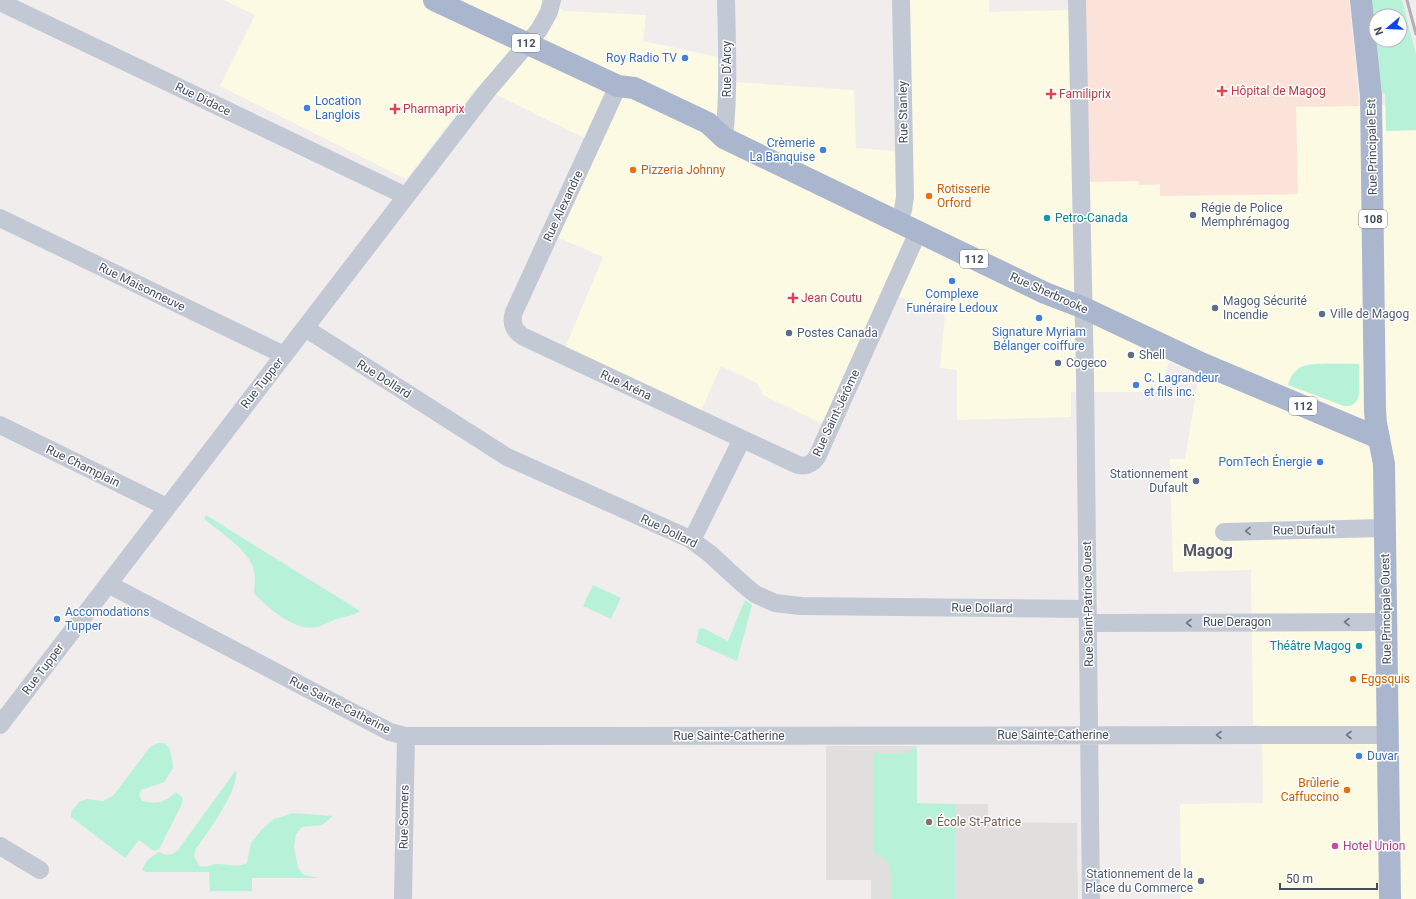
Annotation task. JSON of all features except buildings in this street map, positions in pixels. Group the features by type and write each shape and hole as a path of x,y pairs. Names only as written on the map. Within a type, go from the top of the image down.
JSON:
{"main road":[{"name":"Rue Sherbrooke","path":"434,0 618,86 634,88 708,123 724,138 1045,293 1084,308 1204,364 1379,438"},
{"name":"Rue Principale Est","path":"1362,0 1371,95 1375,405 1379,438"},
{"name":"Rue Principale Ouest","path":"1379,438 1384,464 1390,899"}],"street":[{"name":"Rue Tupper","path":"0,725 500,74 528,44 549,12 552,0"},
{"name":"Rue D'Arcy","path":"724,138 727,84 726,0"},
{"name":"Rue Stanley","path":"897,222 903,210 905,197 901,0"},
{"name":"Rue Saint-Patrice Ouest","path":"1078,0 1084,308 1092,899"},
{"name":"Rue Didace","path":"0,2 406,196"},
{"name":"Rue Alexandre","path":"514,328 514,312 618,86"},
{"name":"Rue Maisonneuve","path":"0,218 284,355"},
{"name":"Rue Saint-Jérôme","path":"742,439 798,465 807,466 815,460 918,232"},
{"name":"Rue Dollard","path":"305,328 507,457 692,540 709,553 750,590 762,598 782,604 808,606 1088,616"},
{"name":"Rue Aréna","path":"514,328 520,335 526,338 742,439"},
{"name":"Rue Champlain","path":"0,425 167,507"},
{"path":"692,540 742,439"},
{"name":"Rue Dufault","path":"1224,532 1385,528"},
{"name":"Rue Sainte-Catherine","path":"108,584 390,732 406,736 1388,735"},
{"name":"Rue Deragon","path":"1088,616 1386,622"},
{"name":"Rue Somers","path":"403,899 406,736"},
{"path":"0,846 40,870"}],"shaded area":[{"path":"224,0 544,0 565,11 646,15 643,41 718,57 718,81 854,90 856,148 895,151 893,0 989,0 989,12 1068,10 1068,0 1085,0 1089,182 1139,181 1139,185 1160,184 1161,196 1297,194 1296,107 1386,105 1386,131 1416,130 1416,899 1181,899 1180,804 1263,803 1262,726 1253,725 1251,570 1173,572 1170,459 1185,459 1199,375 1169,362 1159,392 1071,392 1071,417 957,420 957,370 940,368 945,315 898,296 837,431 763,395 757,383 721,366 701,411 565,348 603,257 557,237 599,145 478,86 406,179 220,86 255,15"},
{"name":"Hôpital de Magog","path":"1086,0 1349,0 1359,106 1296,107 1298,194 1160,196 1160,184 1139,185 1138,181 1089,182"},
{"name":"École St-Patrice","path":"826,746 917,746 917,804 988,804 988,822 1077,823 1078,899 871,899 871,880 826,880"}],"green space":[{"path":"1371,0 1402,0 1404,8 1372,8"},
{"path":"1408,23 1416,54 1416,130 1386,131 1385,94 1382,93 1376,48 1408,48"},
{"path":"1359,364 1359,395 1357,400 1349,406 1344,406 1288,385 1294,372 1306,365"},
{"path":"206,515 360,611 317,627 309,628 300,626 282,618 254,593 255,576 252,564 247,557 234,542 204,519"},
{"path":"593,585 621,598 611,619 583,606"},
{"path":"745,600 752,605 737,661 696,643 699,629 703,628 728,641"},
{"path":"158,743 164,743 169,748 173,768 164,782 141,790 139,795 142,801 160,802 176,792 183,798 181,806 159,849 154,851 139,840 125,858 71,817 71,812 79,802 87,799 103,801 113,796 150,747"},
{"path":"917,746 917,803 955,804 955,899 892,899 892,878 889,866 881,856 874,853 874,753 907,753"},
{"path":"236,770 236,778 233,788 222,811 196,849 194,856 199,866 205,867 218,864 236,866 247,863 251,843 262,829 274,819 293,813 333,816 322,825 302,827 296,834 294,847 298,868 304,875 319,878 252,878 252,891 210,891 209,872 146,872 142,870 151,857 159,852 169,855 178,850"}],"railway":[{"path":"1407,0 1416,34"}],"place":[{"name":"Roy Radio TV","path":"685,58"},
{"name":"Hôpital de Magog","path":"1222,91"},
{"name":"Familiprix","path":"1051,94"},
{"name":"Location Langlois","path":"307,108"},
{"name":"Pharmaprix","path":"395,109"},
{"name":"Crèmerie La Banquise","path":"823,150"},
{"name":"Pizzeria Johnny","path":"633,170"},
{"name":"Rotisserie Orford","path":"929,196"},
{"name":"Régie de Police Memphrémagog","path":"1193,215"},
{"name":"Petro-Canada","path":"1047,218"},
{"name":"Complexe Funéraire Ledoux","path":"952,281"},
{"name":"Jean Coutu","path":"793,298"},
{"name":"Magog Sécurité Incendie","path":"1215,308"},
{"name":"Ville de Magog","path":"1322,314"},
{"name":"Signature Myriam Bélanger coiffure","path":"1039,318"},
{"name":"Postes Canada","path":"789,333"},
{"name":"Shell","path":"1131,355"},
{"name":"Cogeco","path":"1058,363"},
{"name":"C. Lagrandeur et fils inc.","path":"1136,385"},
{"name":"PomTech Énergie","path":"1320,462"},
{"name":"Stationnement Dufault","path":"1196,481"},
{"name":"Accomodations Tupper","path":"57,619"},
{"name":"Théâtre Magog","path":"1359,646"},
{"name":"Eggsquis","path":"1353,679"},
{"name":"Duvar","path":"1359,756"},
{"name":"Brûlerie Caffuccino","path":"1347,790"},
{"name":"École St-Patrice","path":"929,822"},
{"name":"Hotel Union","path":"1335,846"},
{"name":"Stationnement de la Place du Commerce","path":"1201,881"}],"district":[{"name":"Magog","path":"1208,550"}]}
